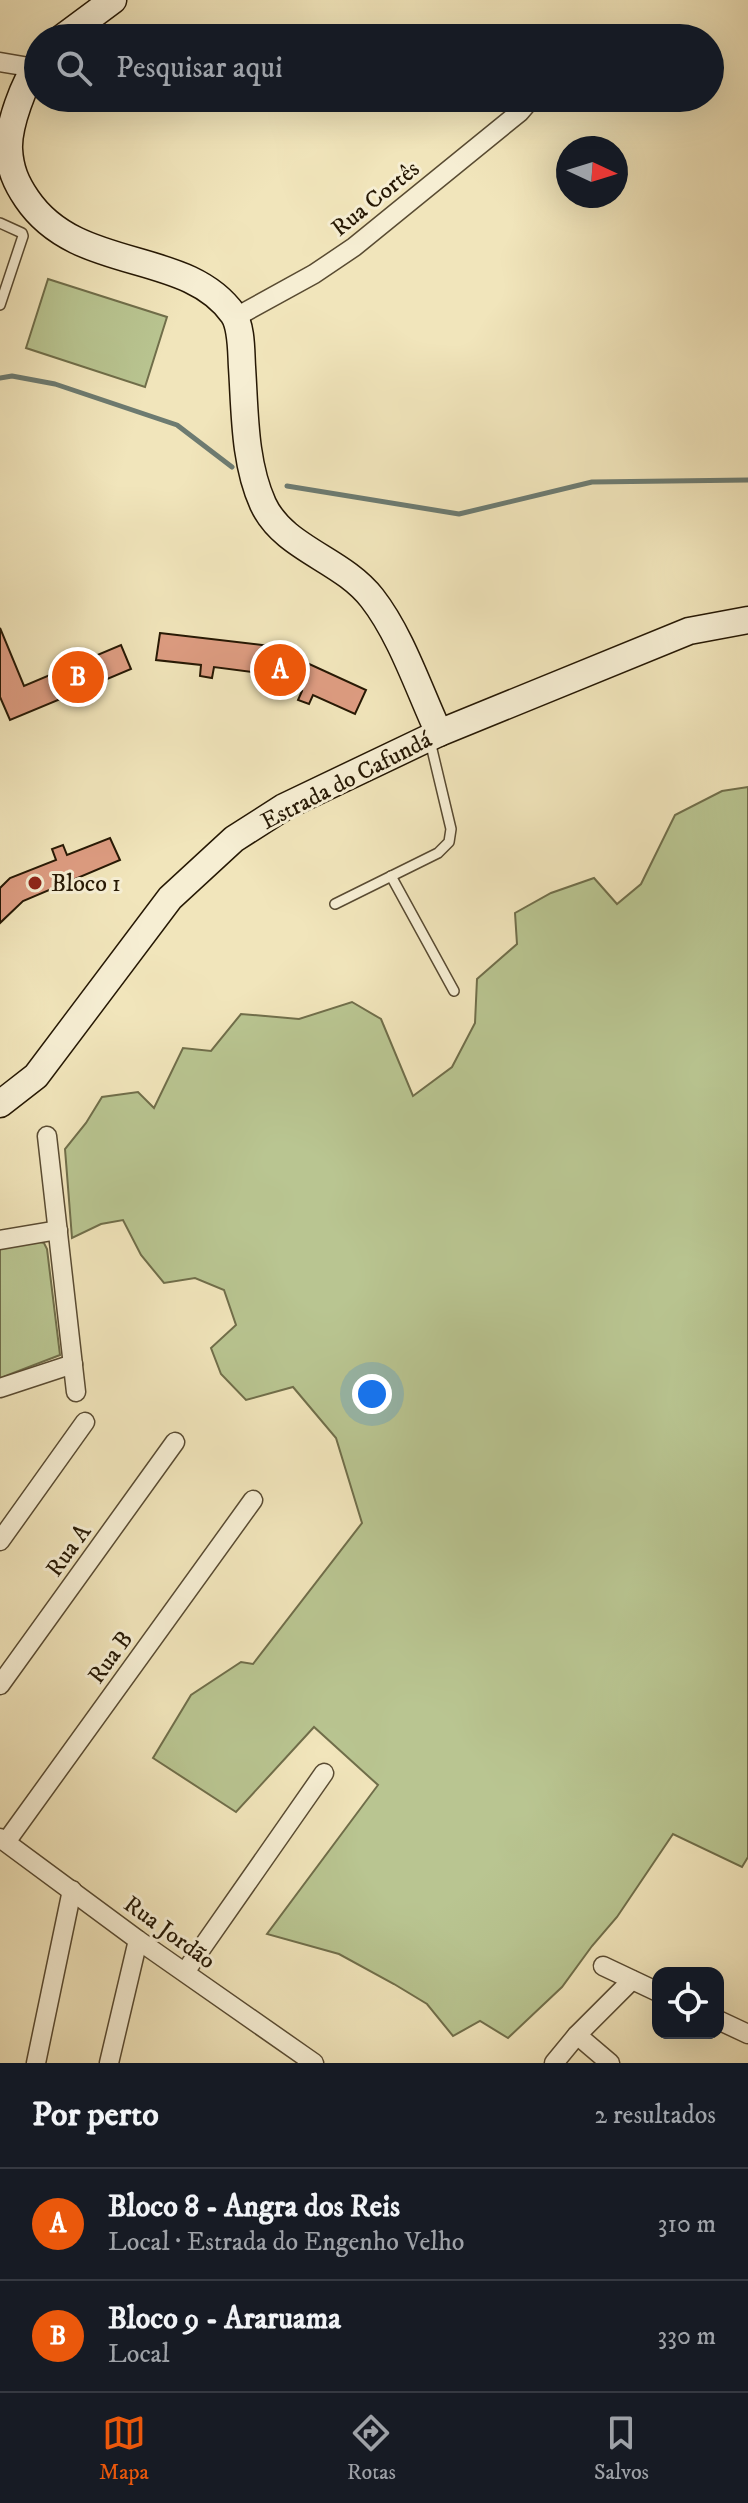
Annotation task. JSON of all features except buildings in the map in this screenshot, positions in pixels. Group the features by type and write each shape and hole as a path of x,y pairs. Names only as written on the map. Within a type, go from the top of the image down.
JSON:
{"street":[{"path":"84,8 113,0"},
{"path":"0,62 24,65"},
{"path":"24,93 8,140 6,173 34,210 61,234 94,249 199,283 219,296 236,317 248,451 265,507 280,529 350,575 371,597 389,624 434,735"},
{"name":"Rua Cortês","path":"236,317 314,274 354,247 520,112"},
{"name":"Estrada do Cafundá","path":"0,1104 36,1076 170,898 234,839 284,807 434,735 689,631 748,620"},
{"path":"47,1136 76,1392"},
{"path":"0,1240 58,1230"},
{"path":"0,1388 73,1364"},
{"path":"0,1541 85,1422"},
{"name":"Rua A","path":"0,1685 175,1442"},
{"name":"Rua B","path":"3,1840 253,1500"},
{"path":"185,1972 324,1773"},
{"name":"Rua Jordão","path":"3,1840 309,2062"},
{"path":"36,2063 72,1890"},
{"path":"109,2063 138,1940"},
{"path":"603,1966 652,1989"},
{"path":"554,2063 577,2035 632,1980"},
{"path":"724,2023 748,2034"},
{"path":"577,2035 610,2063"}],"lane":[{"path":"0,223 23,236 0,305"},
{"path":"335,904 438,853 449,842 451,829 434,735"},
{"path":"391,876 454,991"}],"green space":[{"path":"48,279 167,317 145,387 26,348"},
{"path":"748,787 748,1857 742,1867 673,1834 617,1917 562,1987 508,2038 480,2021 453,2036 427,2004 394,1984 339,1954 267,1934 378,1785 314,1727 236,1812 153,1758 191,1695 241,1662 253,1664 362,1523 336,1438 293,1387 246,1400 221,1374 211,1348 236,1325 224,1290 195,1278 164,1283 141,1255 123,1220 101,1224 72,1238 65,1149 102,1097 138,1092 154,1108 183,1048 211,1051 241,1014 299,1019 352,1002 381,1019 413,1096 452,1067 475,1023 477,979 517,944 515,913 551,893 594,878 617,904 641,884 675,815 722,791"},
{"path":"38,1241 44,1243 47,1249 60,1355 0,1378 0,1247"}],"waterway":[{"path":"0,378 12,376 55,384 177,425 232,467"},
{"path":"287,486 459,514 592,482 748,480"}],"place":[{"name":"Bloco 8 - Angra dos Reis","path":"280,670"},
{"name":"Bloco 9 - Araruama","path":"78,677"},
{"name":"Bloco 1","path":"35,883"}]}
